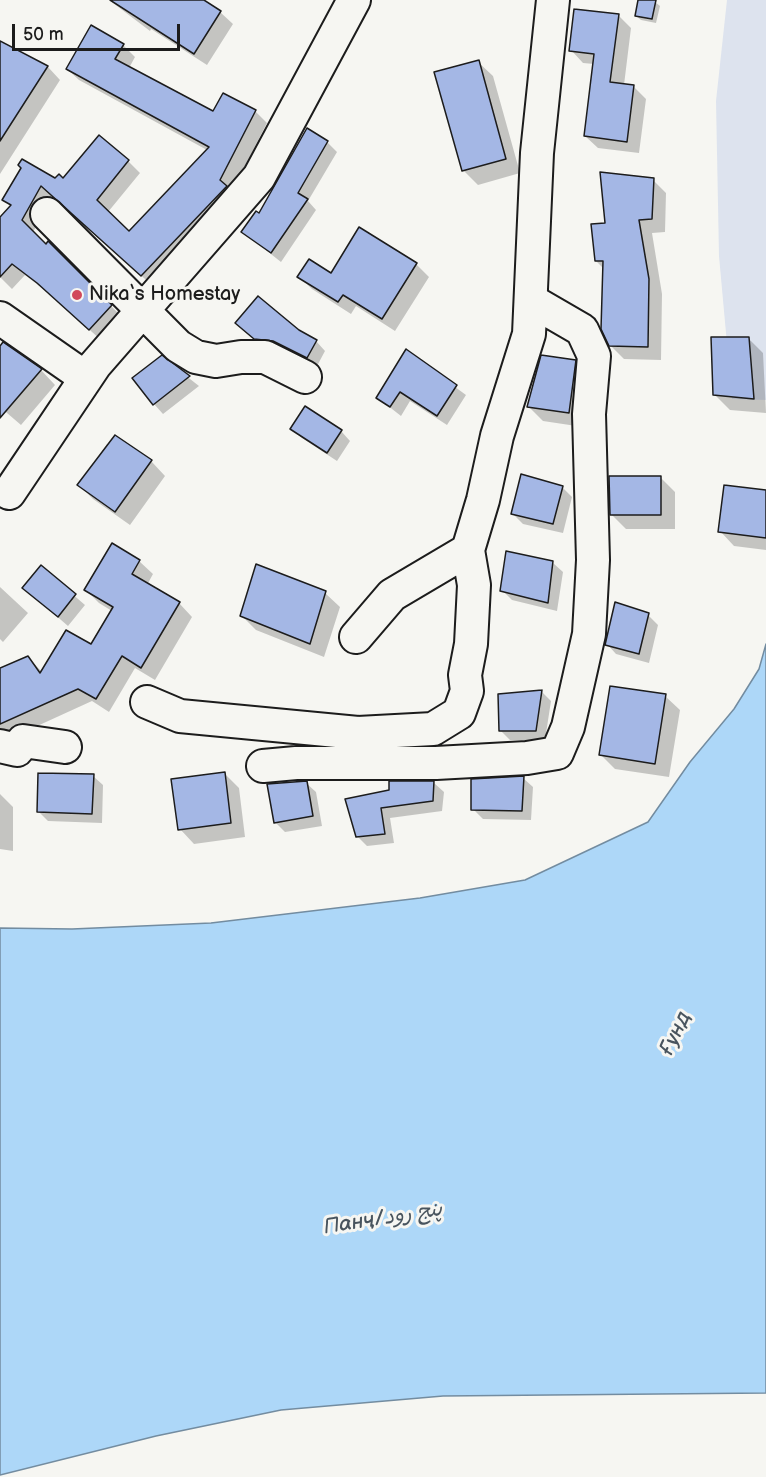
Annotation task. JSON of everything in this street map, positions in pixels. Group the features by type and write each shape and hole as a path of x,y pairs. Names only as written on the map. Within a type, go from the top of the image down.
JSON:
{"street":[{"path":"9,493 86,378 259,177 354,0"},
{"path":"147,702 180,716 358,733 433,729 459,713 467,691 465,675 471,644 474,585 468,550 483,500 497,436 528,334 532,301 537,153 554,0"},
{"path":"47,214 141,312 178,346 196,357 216,361 241,357 265,357 305,377"},
{"path":"263,766 296,763 436,763 528,758 556,753 568,727 589,634 593,560 589,414 594,356 582,330 532,301"},
{"path":"0,318 86,378"},
{"path":"356,638 392,595 468,550"},
{"path":"0,746 17,750 23,741 65,747"}],"shaded area":[{"path":"727,0 766,0 766,400 732,399 719,256 716,101"}],"water":[{"path":"766,644 766,1393 443,1396 281,1410 156,1436 0,1475 0,928 72,929 211,923 420,898 525,880 648,822 690,762 734,709 759,669"}],"building":[{"path":"110,0 204,0 221,11 194,54"},
{"path":"638,0 656,0 652,19 635,16"},
{"path":"574,9 619,14 610,82 634,85 627,142 584,136 594,54 569,51"},
{"path":"91,25 124,44 115,59 213,111 223,93 256,110 220,180 227,186 141,276 41,186 22,220 46,244 48,241 112,305 89,330 37,283 12,264 0,277 0,217 11,205 2,200 21,168 18,165 22,159 55,178 59,174 63,178 99,135 129,160 97,200 129,231 209,147 66,69"},
{"path":"0,41 48,66 0,141"},
{"path":"479,60 506,159 462,171 434,72"},
{"path":"307,128 328,141 298,193 308,199 271,253 241,232 256,211 259,213"},
{"path":"600,172 654,178 652,219 639,220 649,279 648,347 609,346 601,329 603,261 595,261 591,224 605,223"},
{"path":"359,227 417,263 382,319 343,295 338,302 297,277 309,259 331,273"},
{"path":"258,296 299,330 317,340 307,358 273,341 254,339 235,323"},
{"path":"711,337 749,337 754,399 713,395"},
{"path":"3,342 42,369 0,418 0,346"},
{"path":"406,349 457,385 437,416 400,392 390,407 376,398"},
{"path":"162,355 190,376 153,405 132,378"},
{"path":"541,355 576,360 569,413 527,407"},
{"path":"305,406 342,430 327,453 290,429"},
{"path":"115,435 152,460 115,512 77,485"},
{"path":"521,474 563,486 553,524 511,514"},
{"path":"609,476 661,476 661,515 610,515"},
{"path":"724,485 766,490 766,538 718,532"},
{"path":"112,543 140,560 132,574 180,602 141,668 122,656 96,699 78,689 0,724 0,668 28,656 40,673 66,630 91,644 113,607 84,590"},
{"path":"506,551 553,561 548,603 500,591"},
{"path":"256,564 326,591 310,644 240,616"},
{"path":"41,565 76,594 58,617 22,588"},
{"path":"615,602 649,613 639,654 605,645"},
{"path":"610,686 666,694 655,764 599,755"},
{"path":"542,690 536,731 499,731 498,694"},
{"path":"225,772 231,823 178,830 171,779"},
{"path":"38,773 94,774 92,814 37,812"},
{"path":"524,776 522,811 471,810 471,779"},
{"path":"307,781 313,816 274,823 267,784"},
{"path":"389,781 434,781 433,801 381,808 385,834 356,837 345,799 389,790"}],"place":[{"name":"Nika‘s Homestay","path":"77,295"}],"water label":[{"name":"Ғунд","path":"676,1034"},
{"name":"Панҷ/پنج رود","path":"383,1219"}]}
